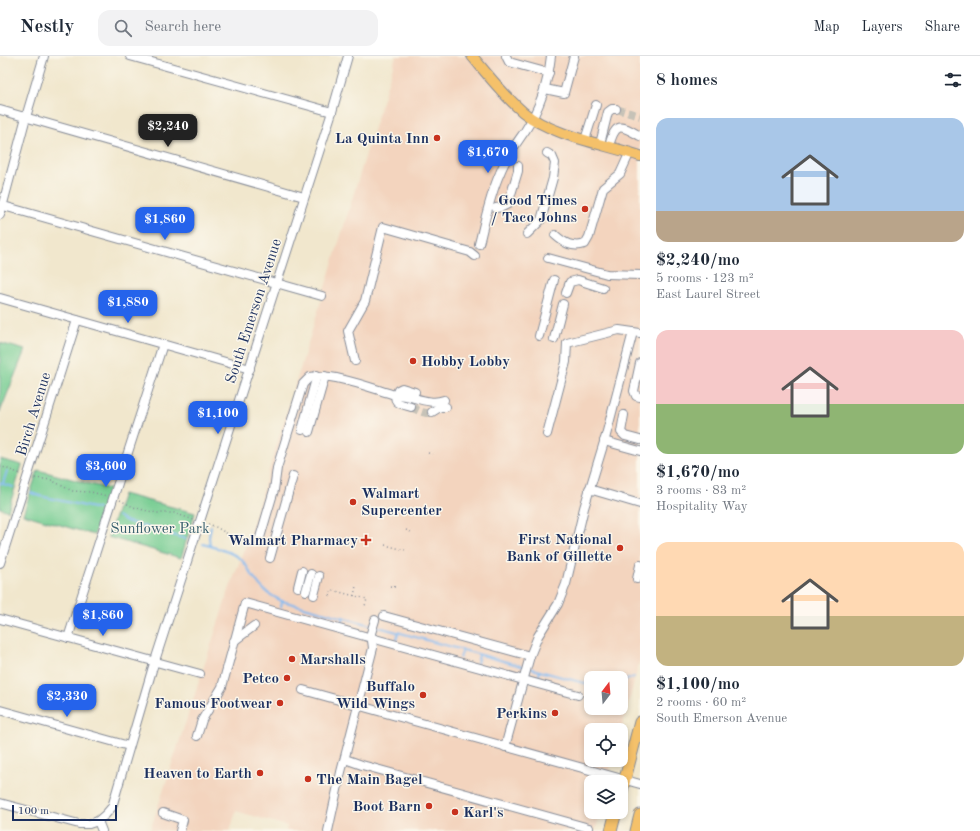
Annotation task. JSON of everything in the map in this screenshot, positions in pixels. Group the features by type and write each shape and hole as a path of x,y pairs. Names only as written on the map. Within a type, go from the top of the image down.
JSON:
{"highway":[{"path":"626,775 640,722"},
{"path":"636,831 640,815"},
{"path":"610,831 614,819"}],"main road":[{"path":"472,56 510,99 523,112 532,118 561,132 640,156"}],"street":[{"path":"0,215 1,205 44,56"},
{"path":"130,56 332,112"},
{"name":"South Emerson Avenue","path":"98,821 112,807 155,662 332,112 348,56"},
{"path":"506,56 509,62 549,73"},
{"path":"479,244 500,172 542,98 549,73 551,56"},
{"path":"545,89 564,93 574,56"},
{"path":"585,140 596,105"},
{"path":"604,145 608,112 612,109 616,109"},
{"path":"0,110 304,197"},
{"path":"604,145 614,131 620,128 626,128 640,136"},
{"path":"554,235 564,243 577,246 585,244 589,237 603,188 620,174 630,152"},
{"path":"527,234 541,220 553,178 555,163 552,156 547,153"},
{"path":"496,208 502,208 508,204 518,171 518,166"},
{"path":"1,205 322,296"},
{"path":"355,361 348,331 365,301 383,228 470,252 475,256"},
{"path":"548,258 607,274 640,274"},
{"path":"539,336 554,280"},
{"path":"566,293 570,282 578,280 604,288"},
{"path":"0,298 250,369"},
{"path":"554,339 563,304"},
{"name":"Birch Avenue","path":"0,563 77,320"},
{"path":"506,747 524,678 538,636 558,604 566,584 589,489 636,332 619,330 567,343 566,362 546,434"},
{"path":"68,638 163,344"},
{"path":"640,363 634,391 636,396 640,397"},
{"path":"305,431 321,376"},
{"path":"259,541 274,490 277,468 303,384 310,377 321,376 337,378 395,394"},
{"path":"411,407 398,403 395,400 395,394 398,390 402,388 444,401 440,407 432,412"},
{"path":"624,415 621,432 625,436 640,440"},
{"path":"604,441 640,451"},
{"path":"270,558 293,476"},
{"path":"589,489 640,504"},
{"path":"636,578 640,565"},
{"path":"308,573 304,590 308,573"},
{"path":"197,736 202,720 222,687 245,603 372,635 524,678 578,695"},
{"path":"384,616 530,658"},
{"path":"0,619 200,674"},
{"path":"329,831 344,759 373,648 372,635 375,620"},
{"path":"235,638 252,625"},
{"path":"303,690 607,775"},
{"path":"0,710 129,746"},
{"path":"344,759 589,828 588,831"},
{"path":"628,781 640,784"},
{"path":"0,803 78,824 89,824 98,821 102,831"},
{"path":"163,813 183,820 180,831"}],"path":[{"path":"428,453 432,454"},
{"path":"0,466 21,474"},
{"path":"34,478 51,480 72,491 91,492 107,496"},
{"path":"120,500 133,507 144,510 157,513 174,513 194,520"},
{"path":"208,524 215,526 234,538 248,542"},
{"path":"406,530 411,532"},
{"path":"385,545 405,550"},
{"path":"354,596 356,586"},
{"path":"390,586 395,587"},
{"path":"330,596 332,590 367,599 365,606"}],"shaded area":[{"path":"396,56 640,56 640,660 628,704 628,671 584,671 584,715 625,715 623,723 584,723 584,767 611,767 609,775 584,775 584,819 599,819 595,831 286,831 287,826 236,811 230,831 150,831 228,593 248,539"}],"green space":[{"path":"0,343 25,350 0,412"},
{"path":"0,459 22,465 8,511 0,508"},
{"name":"Sunflower Park","path":"38,470 109,489 94,535 23,514"},
{"name":"Sunflower Park","path":"123,494 195,513 181,558 108,537"}],"waterway":[{"path":"3,483 7,471"},
{"path":"0,483 13,487"},
{"path":"31,493 98,509"},
{"path":"118,516 126,521 186,539"},
{"path":"210,546 209,537 211,526"},
{"path":"203,544 237,556 245,564 264,590 282,601 371,625"},
{"path":"281,607 282,601"},
{"path":"342,624 344,617"},
{"path":"375,626 525,667"},
{"path":"396,640 399,632"},
{"path":"460,658 463,650"},
{"path":"477,663 479,655"},
{"path":"529,668 584,683"},
{"path":"538,679 540,671"},
{"path":"628,679 634,677"}],"tunnel":[{"path":"616,109 640,116"},
{"path":"411,407 424,413 432,412"}],"place":[{"name":"La Quinta Inn","path":"437,138"},
{"name":"Good Times / Taco Johns","path":"585,209"},
{"name":"Hobby Lobby","path":"413,361"},
{"name":"Walmart Supercenter","path":"353,502"},
{"name":"Walmart Pharmacy","path":"366,540"},
{"name":"First National Bank of Gillette","path":"620,548"},
{"name":"Marshalls","path":"292,659"},
{"name":"Petco","path":"287,678"},
{"name":"Buffalo Wild Wings","path":"423,695"},
{"name":"Famous Footwear","path":"280,703"},
{"name":"Perkins","path":"555,713"},
{"name":"Heaven to Earth","path":"260,773"},
{"name":"The Main Bagel","path":"308,779"},
{"name":"Boot Barn","path":"429,806"},
{"name":"Karl's","path":"455,812"}]}
